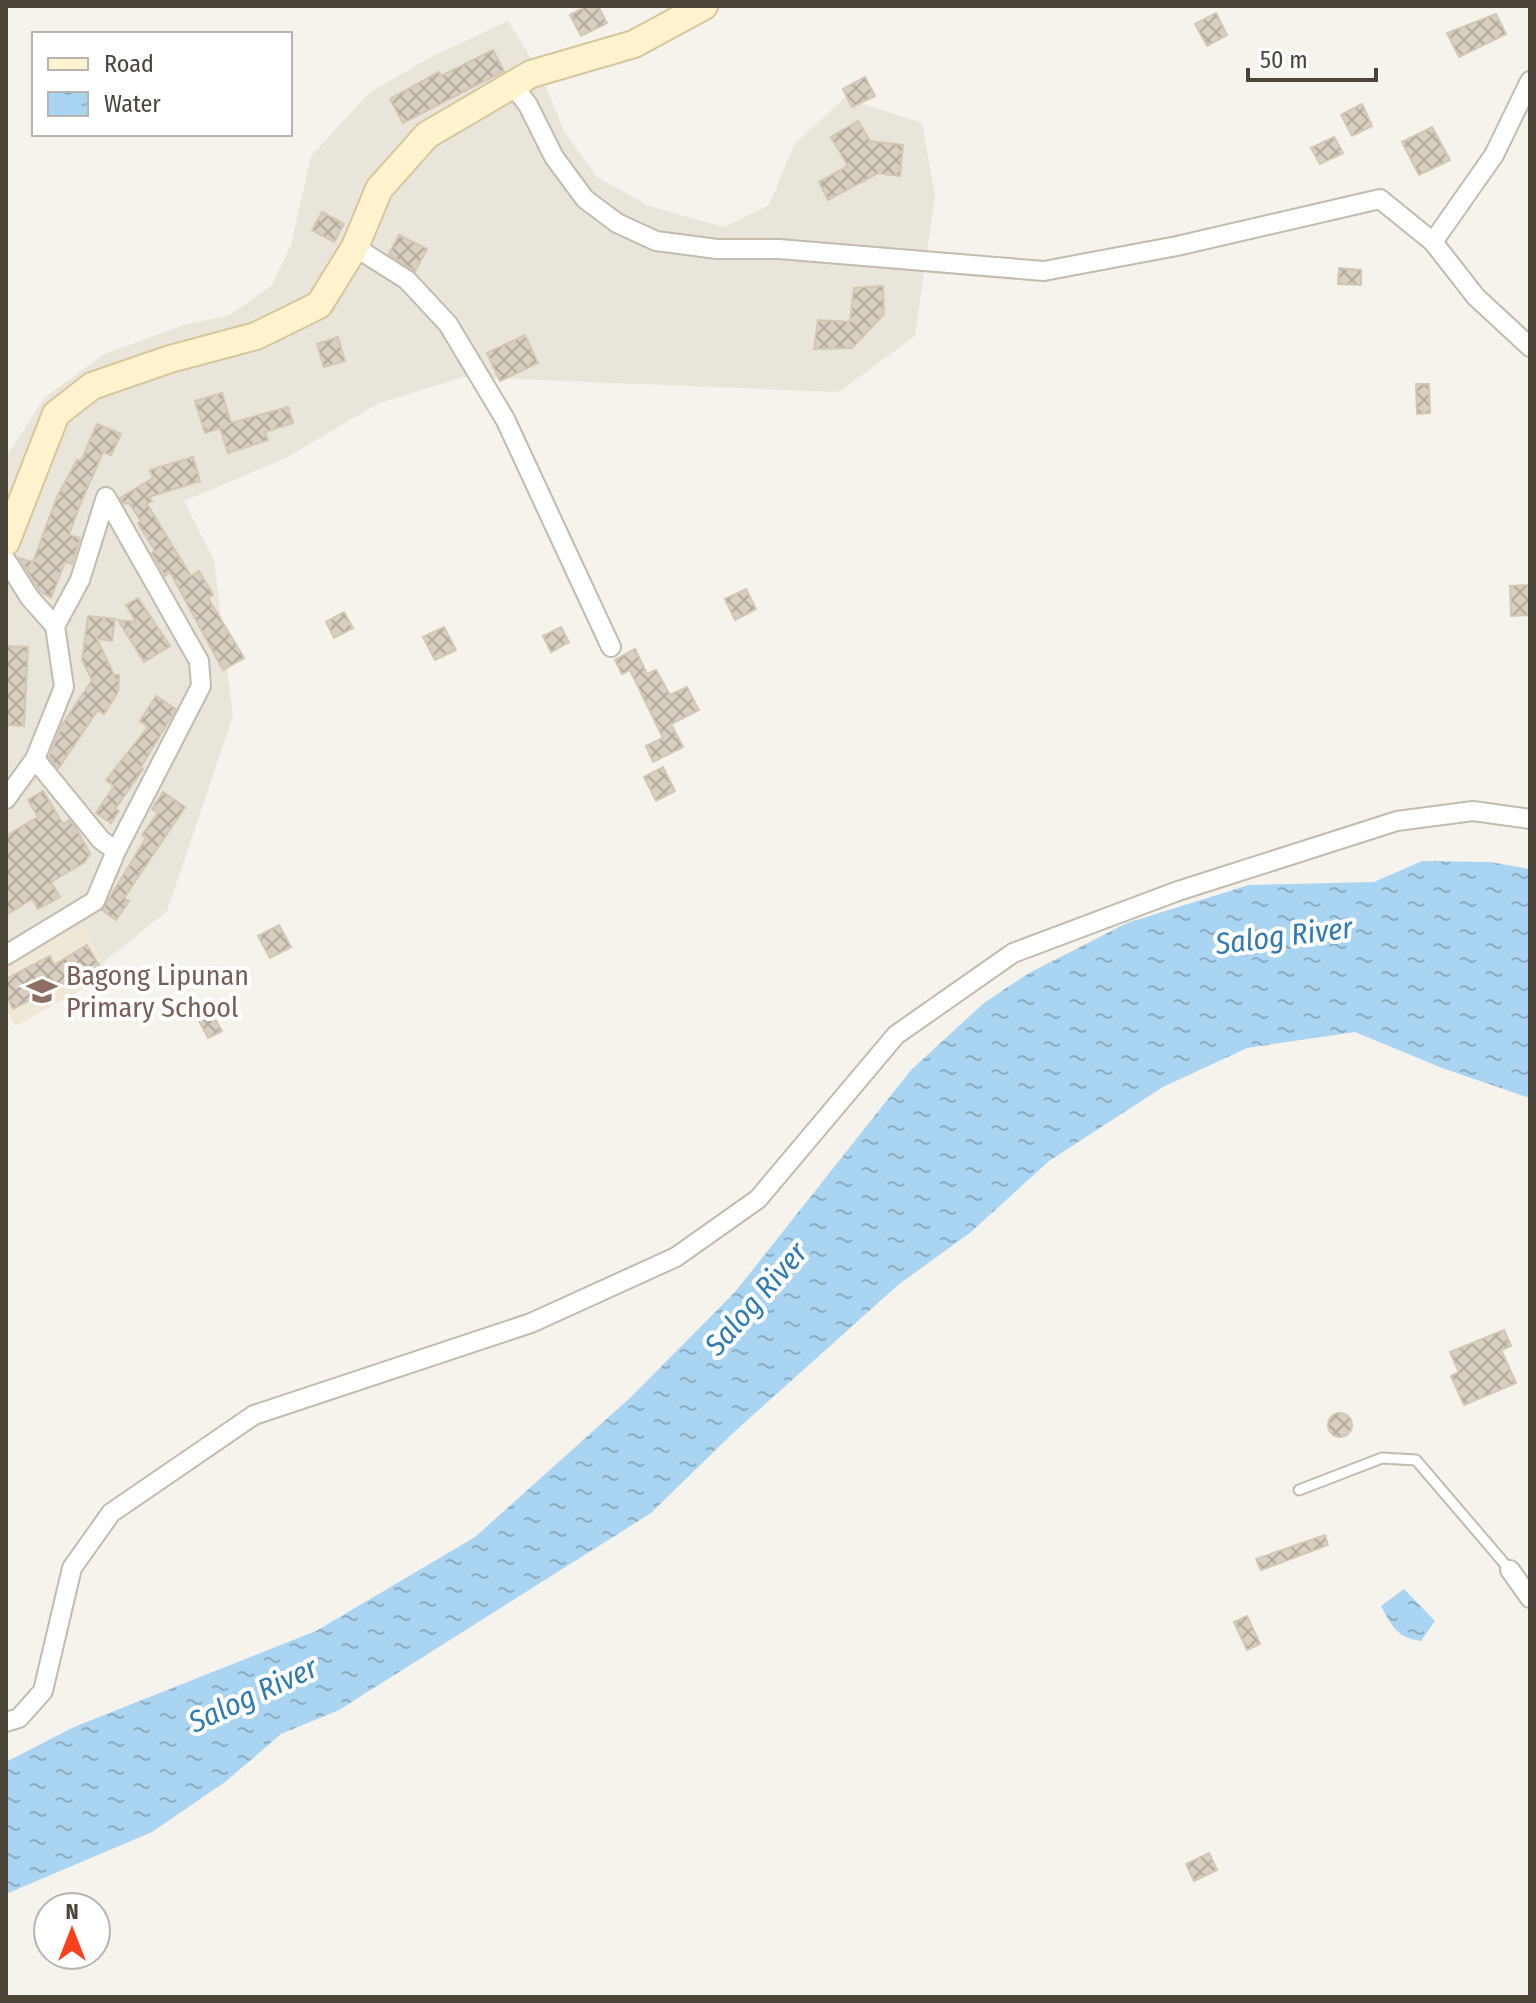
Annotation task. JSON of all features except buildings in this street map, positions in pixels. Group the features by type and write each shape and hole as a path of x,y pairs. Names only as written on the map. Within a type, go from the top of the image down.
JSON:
{"street":[{"path":"6,542 56,414 92,386 170,359 256,336 319,305 355,247 379,189 427,135 548,68 634,44 704,6"},
{"path":"1433,242 1494,155 1530,81"},
{"path":"513,85 528,105 554,157 585,199 617,223 656,241 717,249 779,249 1044,271 1191,243 1380,199 1433,242 1476,297 1530,347"},
{"path":"355,247 407,280 448,324 505,419 611,647"},
{"path":"6,955 95,901 116,851 201,686 199,661 106,497 80,580 55,626"},
{"path":"6,560 30,598 55,626 64,687 35,759 6,799"},
{"path":"35,759 101,840 116,851"},
{"path":"6,1722 19,1718 43,1691 72,1568 111,1513 254,1415 531,1323 676,1257 758,1199 896,1035 1013,953 1178,891 1397,821 1473,811 1530,819"},
{"path":"1510,1570 1530,1598"}],"lane":[{"path":"1299,1490 1382,1458 1416,1460 1510,1570"}],"shaded area":[{"path":"508,21 540,72 564,131 597,177 649,206 724,227 769,205 794,145 844,98 922,123 935,195 915,336 839,392 463,377 377,404 286,458 184,501 214,560 233,716 167,911 61,997 6,1013 6,457 44,398 104,354 184,325 230,315 272,285 291,245 311,156 369,93 429,58"},
{"name":"Bagong Lipunan Primary School","path":"82,923 110,974 15,1026 6,1009 6,965"}],"water":[{"name":"Salog River","path":"1422,861 1490,862 1530,869 1530,1098 1442,1068 1355,1032 1247,1048 1163,1087 1049,1161 971,1232 898,1285 733,1433 651,1513 339,1710 281,1734 225,1782 152,1832 6,1894 6,1762 74,1727 316,1631 475,1537 631,1397 735,1292 911,1070 984,1003 1029,973 1127,923 1249,885 1374,882"},
{"path":"1404,1589 1435,1621 1421,1641 1401,1634 1381,1606"}],"place":[{"name":"Bagong Lipunan Primary School","path":"42,991"}]}
